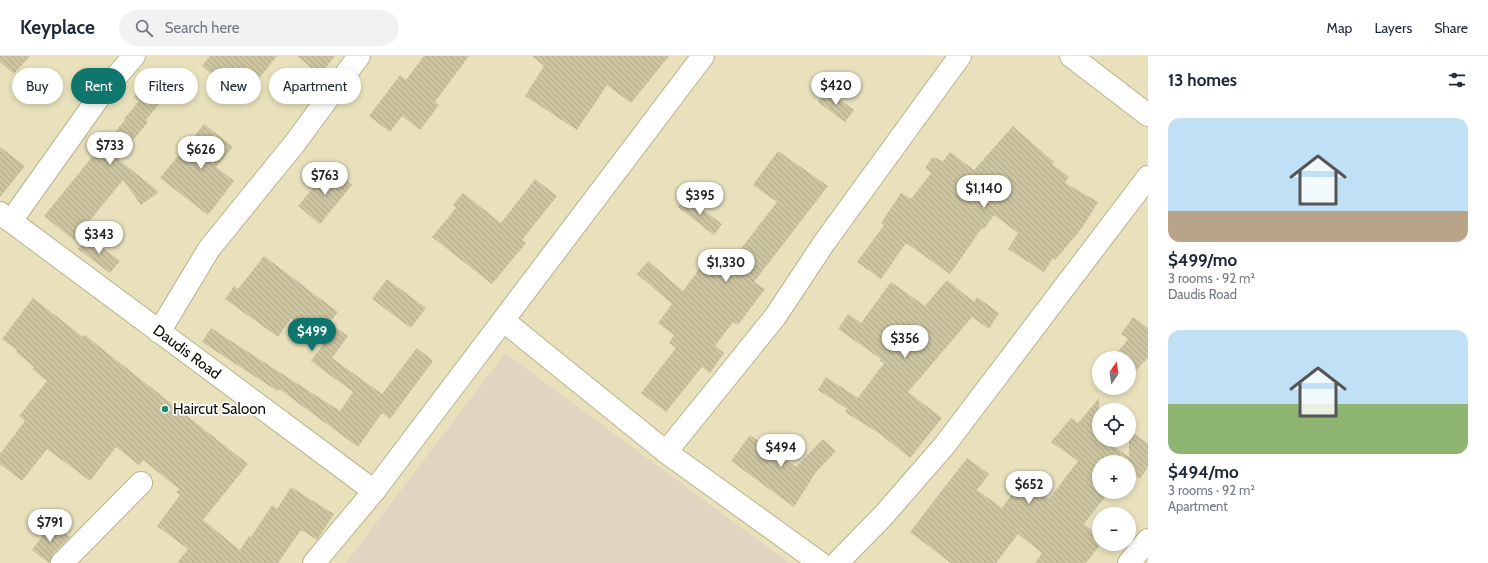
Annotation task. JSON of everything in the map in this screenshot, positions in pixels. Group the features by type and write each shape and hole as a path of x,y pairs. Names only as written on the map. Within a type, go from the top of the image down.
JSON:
{"street":[{"path":"6,217 102,93 134,56"},
{"path":"159,332 209,249 295,143 359,56"},
{"path":"314,563 374,491 703,56"},
{"path":"666,452 775,317 824,243 960,56"},
{"path":"1071,56 1148,115"},
{"path":"837,563 883,516 944,446 1148,177"},
{"name":"Daudis Road","path":"6,217 374,491"},
{"path":"504,321 666,452 820,563"},
{"path":"62,563 141,483"},
{"path":"1129,563 1148,540"}],"shaded area":[{"path":"505,353 789,563 346,563"}],"building":[{"path":"0,56 30,56 19,68 12,68 12,72 0,62"},
{"path":"210,56 277,56 261,76 261,68 206,68 206,69 202,66"},
{"path":"297,56 335,56 326,68 312,68"},
{"path":"424,56 469,56 435,102 439,105 420,130 402,116 390,132 369,116 400,75 406,80"},
{"path":"532,56 669,56 631,103 607,85 577,130 525,96 544,66"},
{"path":"827,90 854,110 845,122 818,102"},
{"path":"136,104 159,104 146,120 148,122 118,159 159,192 141,205 123,180 74,240 44,216 101,146 103,147 125,120 124,119"},
{"path":"204,124 233,147 216,167 234,181 208,215 160,178"},
{"path":"1013,126 1054,162 1052,164 1069,177 1065,183 1098,202 1082,228 1055,260 1053,258 1044,272 1008,249 1018,233 994,215 984,229 982,228 950,274 906,243 881,279 857,262 884,225 881,223 901,193 911,199 931,173 925,168 933,157 943,161 950,152 974,170"},
{"path":"0,147 25,166 0,197"},
{"path":"778,151 828,186 754,282 765,289 738,325 733,322 715,346 724,353 710,373 702,367 666,412 641,393 676,348 669,343 674,335 658,323 672,304 637,274 648,261 683,291 712,251 730,263 777,202 753,185"},
{"path":"330,167 352,185 320,224 298,206"},
{"path":"535,179 557,196 522,240 526,243 492,284 432,237 456,208 453,205 463,193 501,223"},
{"path":"686,197 722,224 714,235 678,207"},
{"path":"89,237 120,261 110,273 78,249"},
{"path":"264,256 338,312 329,323 348,336 332,358 382,394 417,348 433,361 390,419 382,413 358,447 279,389 277,391 202,342 211,328 340,411 353,392 311,361 324,343 291,318 278,337 225,299 234,286 238,289"},
{"path":"387,279 426,308 411,328 372,299"},
{"path":"947,280 974,302 977,297 999,313 989,329 972,317 908,392 942,418 910,458 880,434 845,412 847,409 818,390 826,377 858,398 884,363 880,361 881,359 838,329 848,314 861,323 891,282 925,306"},
{"path":"33,298 83,337 85,335 248,464 203,520 240,550 249,536 251,537 272,505 277,509 291,487 334,514 317,540 301,530 278,563 177,563 188,549 157,526 180,495 176,492 179,489 143,460 139,465 116,447 90,481 47,449 22,481 0,464 0,454 25,421 19,416 47,381 32,369 34,367 16,352 17,350 2,339"},
{"path":"1133,317 1148,328 1148,357 1136,371 1136,351 1118,351 1128,339 1121,334"},
{"path":"1099,398 1099,403 1095,403"},
{"path":"1092,406 1092,447 1115,447 1126,455 1092,455 1092,499 1104,499 1097,507 1092,507 1092,514 1084,524 1092,530 1092,551 1095,551 1086,563 1035,563 1042,553 1018,534 996,563 951,563 910,532 967,458 989,474 977,490 1002,508 1022,480 1049,499 1078,461 1051,442 1071,418 1078,423"},
{"path":"750,435 796,467 823,439 836,451 816,472 794,507 731,461"},
{"path":"1136,435 1148,443 1148,467 1140,479 1136,476 1136,455 1129,455 1129,447 1136,447"},
{"path":"52,523 70,537 53,554 49,563 32,550"}],"place":[{"name":"Haircut Saloon","path":"165,409"}]}
